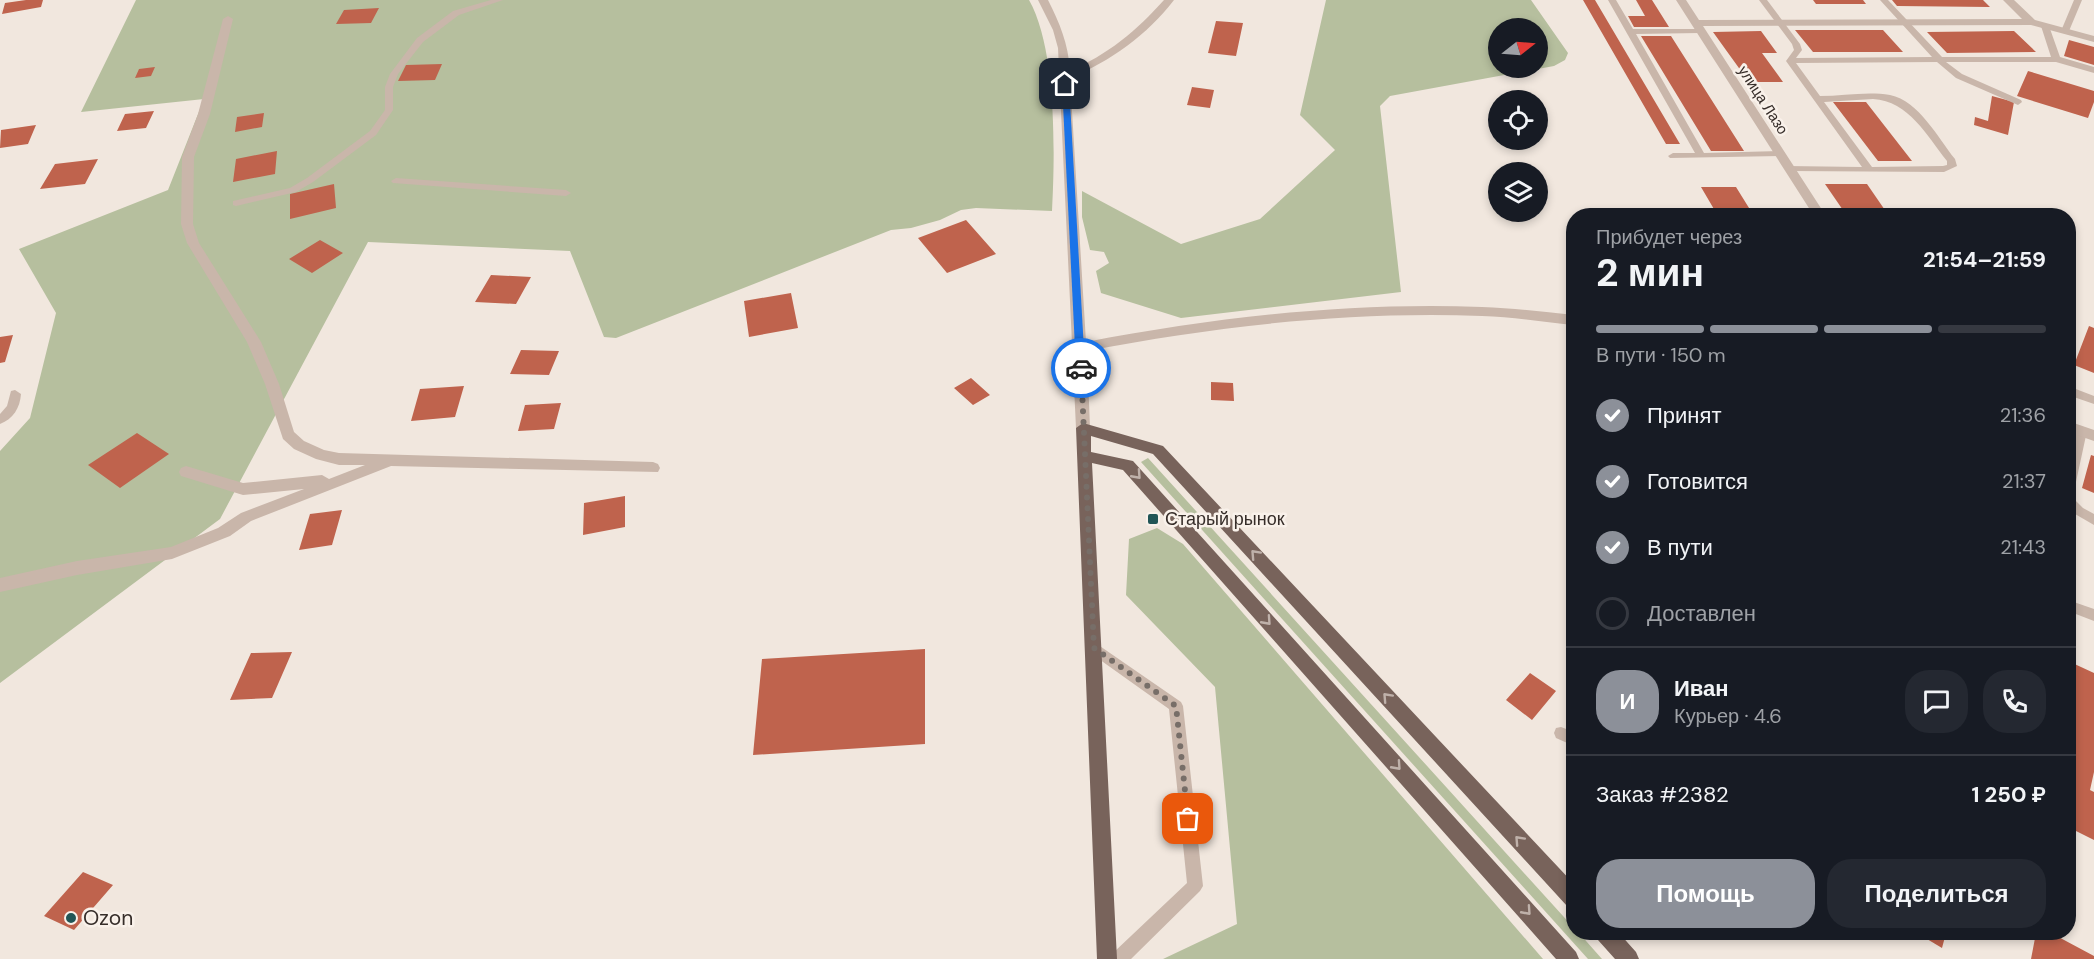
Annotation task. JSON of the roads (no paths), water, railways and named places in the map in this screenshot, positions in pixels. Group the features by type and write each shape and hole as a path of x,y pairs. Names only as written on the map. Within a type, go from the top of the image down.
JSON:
{"main road":[{"path":"1107,959 1083,428 1158,450 1566,890"},
{"path":"1084,456 1128,465 1569,959"},
{"path":"1611,940 1629,959"}],"street":[{"path":"1043,0 1058,30 1065,76 1083,428"},
{"path":"1065,76 1092,66 1108,56 1134,36 1169,0"},
{"name":"улица Лазо","path":"1681,0 1815,208"},
{"path":"2008,0 2031,22"},
{"path":"228,19 204,114 188,157 187,224 193,243 254,342 272,384 288,435 299,445 321,455 339,459 653,468"},
{"path":"1698,27 1781,23 2031,22 2094,39"},
{"path":"1080,348 1239,321 1406,310 1472,310 1566,319"},
{"path":"0,585 77,568 172,553 224,532 246,517 397,460"},
{"path":"186,472 243,489 342,479"}],"lane":[{"path":"236,203 293,190 373,133 389,110 389,87 394,74 420,40 456,13 499,0"},
{"path":"1612,0 1701,155"},
{"path":"1763,0 1796,44 1798,50 1790,61"},
{"path":"1884,0 1937,59 1959,76 2018,102"},
{"path":"2065,32 2078,0"},
{"path":"2045,26 2056,59"},
{"path":"1630,32 1698,27"},
{"path":"1790,61 2056,59 2094,70"},
{"path":"1790,61 1869,170"},
{"path":"1789,168 1869,170 1944,169 1952,166 1952,161 1910,110 1901,103 1889,98 1819,99"},
{"path":"1673,156 1780,154"},
{"path":"396,181 566,193"},
{"path":"2076,393 2094,400"},
{"path":"0,420 10,413 15,404 15,394"},
{"path":"2076,454 2081,431"},
{"path":"2076,508 2094,520"},
{"path":"2076,608 2094,615"},
{"path":"1094,648 1176,706 1195,886 1119,959"}],"place":[{"name":"Старый рынок","path":"1153,519"},
{"name":"Ozon","path":"71,918"}]}
